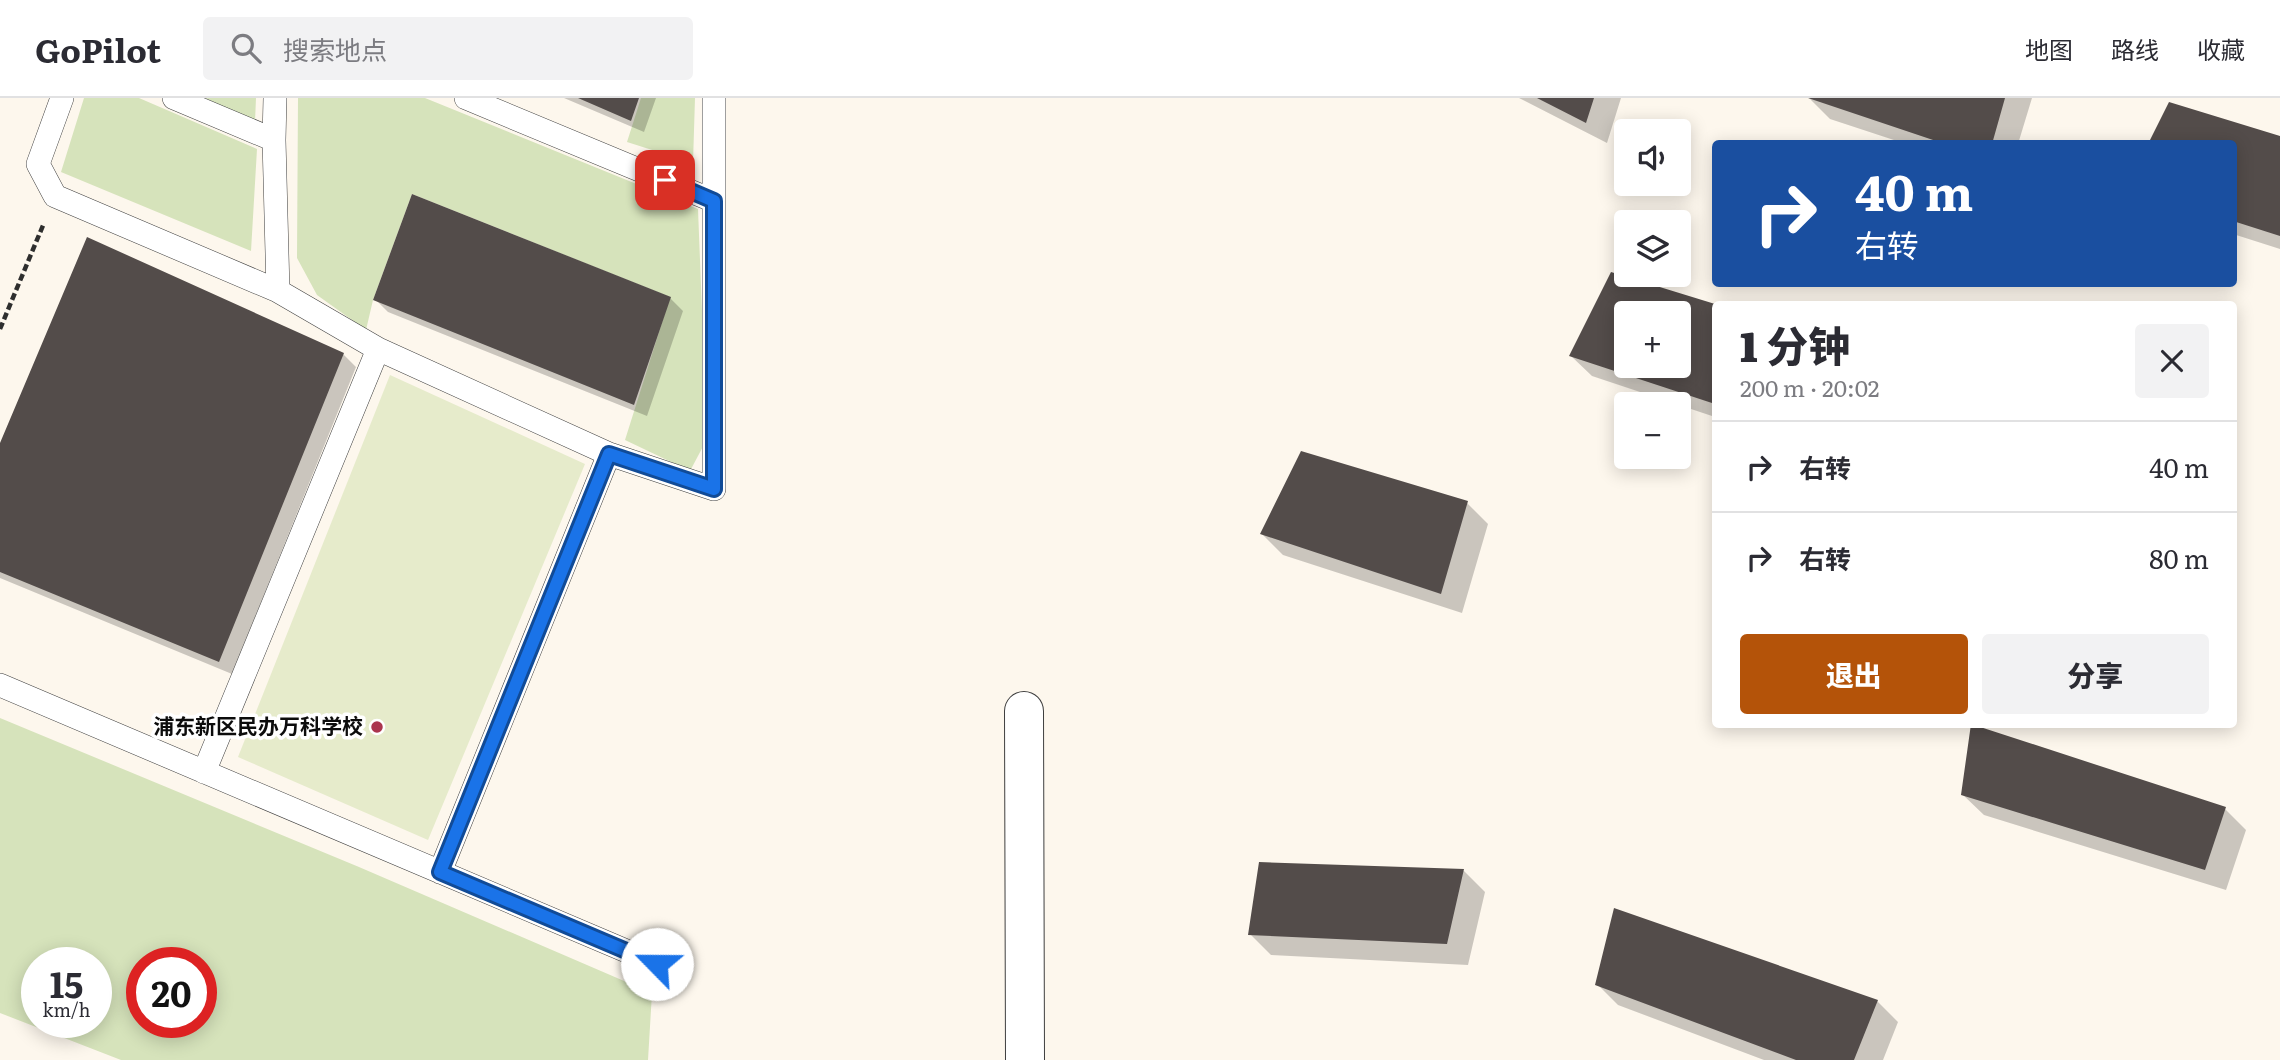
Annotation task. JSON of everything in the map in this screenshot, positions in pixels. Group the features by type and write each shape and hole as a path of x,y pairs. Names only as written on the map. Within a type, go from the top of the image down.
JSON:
{"street":[{"path":"1024,711 1025,1060"}],"lane":[{"path":"62,98 38,164 55,196 278,291 377,349 609,454 714,489 714,98"},
{"path":"174,98 274,140"},
{"path":"275,98 278,291"},
{"path":"466,98 714,201"},
{"path":"204,772 377,349"},
{"path":"440,872 609,454"},
{"path":"0,685 657,964"}],"path":[{"path":"0,329 55,196"}],"green space":[{"path":"84,98 139,98 257,149 251,251 61,172"},
{"path":"205,98 256,98 255,122"},
{"path":"298,98 425,98 698,209 707,439 690,471 625,440 670,297 412,194 373,300 366,330 317,295 297,258"},
{"path":"641,98 695,98 693,163 627,142"},
{"path":"390,375 585,464 428,840 238,757"},
{"path":"0,718 359,867 652,993 648,1060 121,1060 64,1038 112,1038 112,947 21,947 21,1021 0,1013"}],"building":[{"path":"578,98 639,98 631,121"},
{"path":"1537,98 1594,98 1586,123"},
{"path":"1808,98 2005,98 1993,140 1933,140"},
{"path":"2169,102 2280,136 2280,236 2237,222 2237,140 2150,140"},
{"path":"412,194 671,297 634,405 373,300"},
{"path":"87,237 344,353 219,662 0,572 0,443"},
{"path":"1611,272 1614,273 1614,287 1660,287 1712,303 1712,403 1691,396 1691,392 1678,392 1636,378 1691,378 1691,301 1614,301 1614,371 1569,356"},
{"path":"1301,451 1468,501 1441,594 1260,534"},
{"path":"1970,728 1983,728 2226,807 2205,870 1961,795"},
{"path":"1259,862 1464,869 1447,944 1248,935"},
{"path":"1614,908 1878,1000 1854,1060 1796,1060 1595,985"}],"place":[{"name":"浦东新区民办万科学校","path":"377,727"}],"route":[{"path":"657,964 440,872 609,454 714,489 714,201 665,180"}]}
